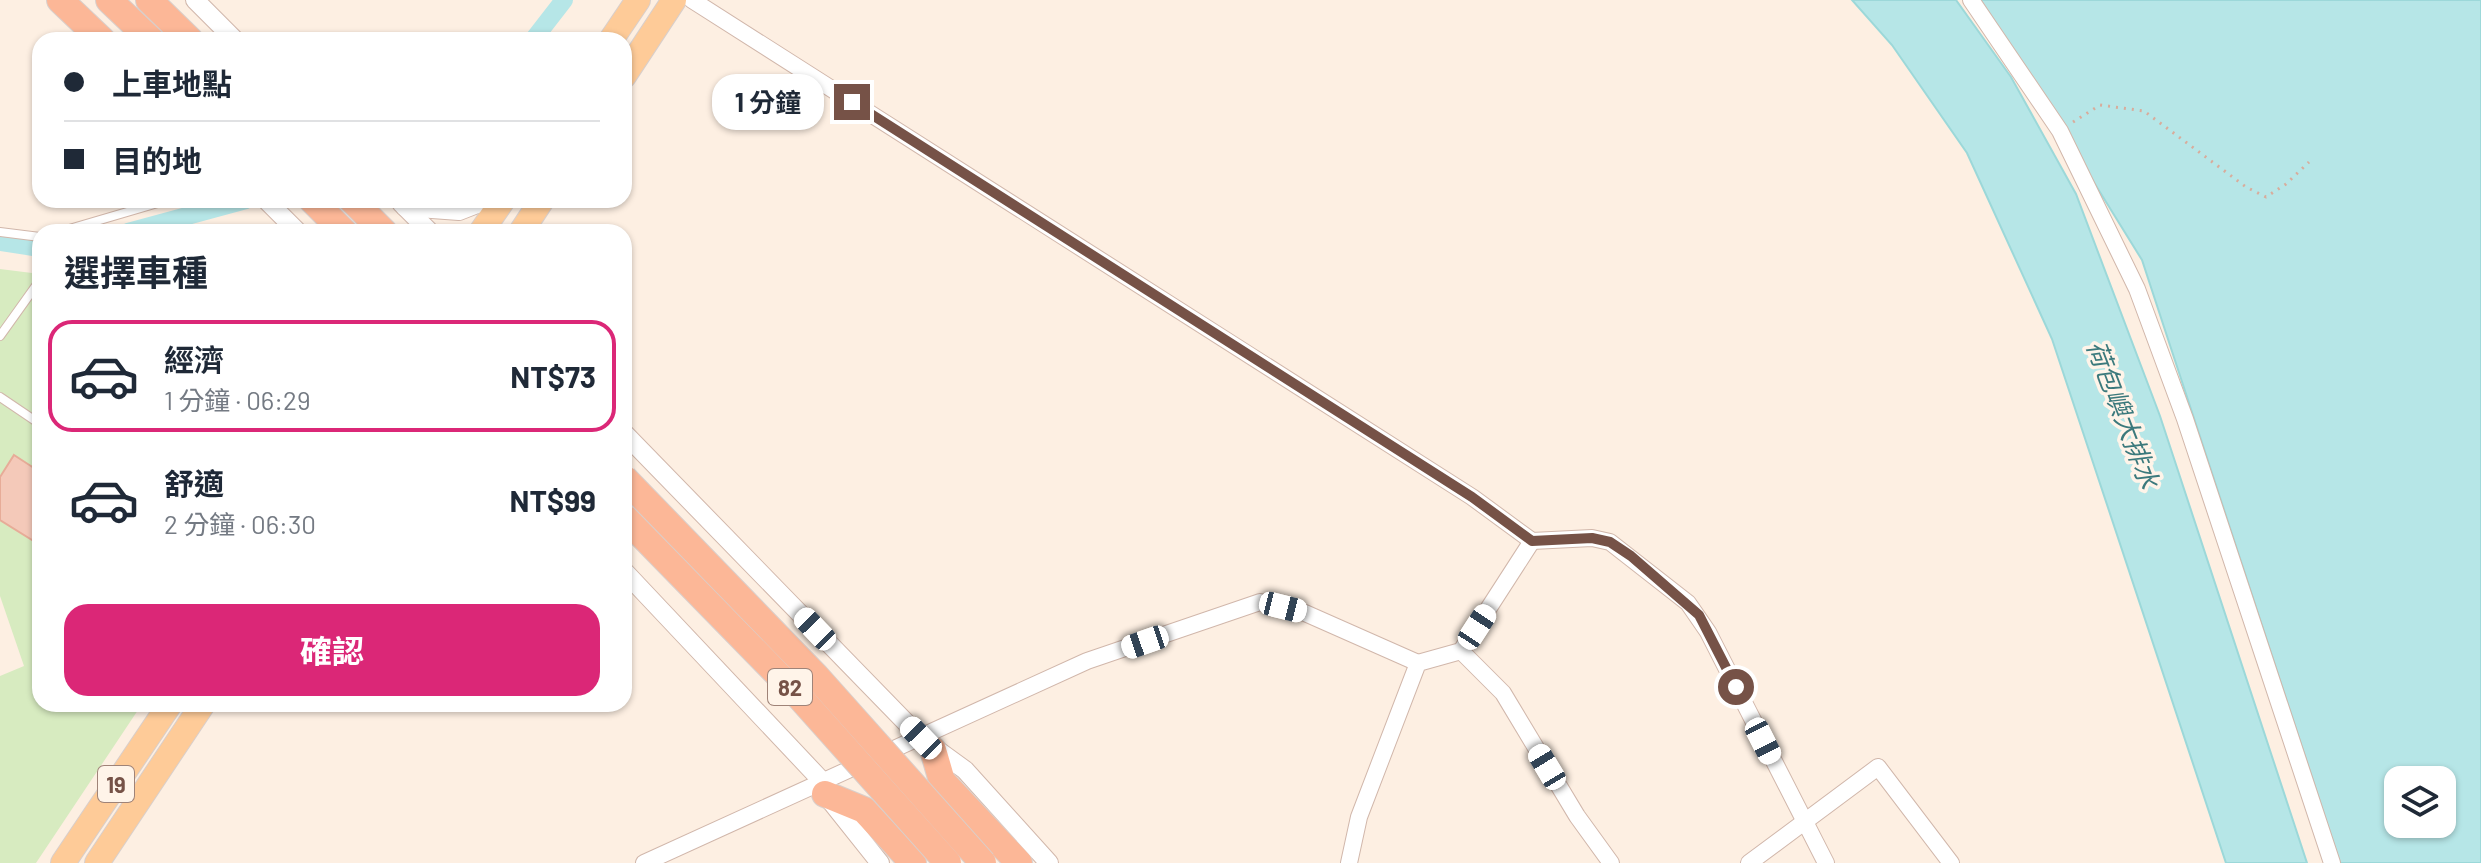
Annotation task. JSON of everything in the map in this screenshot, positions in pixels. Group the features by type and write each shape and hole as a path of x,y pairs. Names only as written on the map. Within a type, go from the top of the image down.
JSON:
{"highway":[{"path":"58,0 93,32"},
{"path":"109,0 143,32"},
{"path":"149,0 182,32"},
{"path":"320,208 336,224"},
{"path":"360,208 376,224"},
{"name":"82","path":"632,486 816,676 983,863"},
{"name":"82","path":"632,525 796,693 948,863"},
{"path":"927,744 942,781 1019,863"},
{"path":"823,787 864,810 913,863"}],"main road":[{"path":"616,32 638,0"},
{"path":"632,64 674,0"},
{"name":"19","path":"63,863 165,712"},
{"name":"19","path":"97,863 198,712"}],"street":[{"path":"195,0 227,32"},
{"path":"692,0 1472,497 1532,541 1592,538 1610,542 1688,603 1708,632 1826,863"},
{"path":"1971,0 2060,131 2137,289 2204,476 2332,863"},
{"path":"274,208 289,224"},
{"path":"405,208 422,224"},
{"path":"434,208 459,211 467,208"},
{"path":"632,441 927,744 965,770 1049,863"},
{"path":"644,863 927,744 1087,661 1260,602 1305,613 1418,663 1461,651 1532,541"},
{"path":"632,580 823,787 880,863"},
{"path":"1461,651 1503,693 1577,816 1611,863"},
{"path":"1349,863 1359,817 1418,663"},
{"path":"1749,863 1878,767 1951,863"}],"lane":[{"path":"86,224 141,208"},
{"path":"0,232 32,239"},
{"path":"0,336 32,291"},
{"path":"0,397 32,419"}],"path":[{"path":"2060,131 2100,105 2144,111 2246,187 2266,197 2286,184 2309,162"}],"green space":[{"path":"0,269 32,273 32,712 137,712 36,863 0,863 0,676 24,666 0,596"}],"water":[{"name":"荷包嶼大排水","path":"1852,0 1956,0 2011,77 2076,194 2160,416 2307,863 2226,863 2052,339 1967,153 1892,45"},
{"path":"1976,0 2481,0 2481,863 2340,863 2142,260 1994,21"}],"building":[{"path":"14,455 32,467 32,540 0,520 0,477"}],"waterway":[{"path":"539,32 564,0"},
{"path":"158,224 216,208"},
{"path":"0,242 32,247"}],"route":[{"path":"852,102 1472,497 1532,541 1592,538 1610,542 1631,556 1699,615 1736,687"}]}
